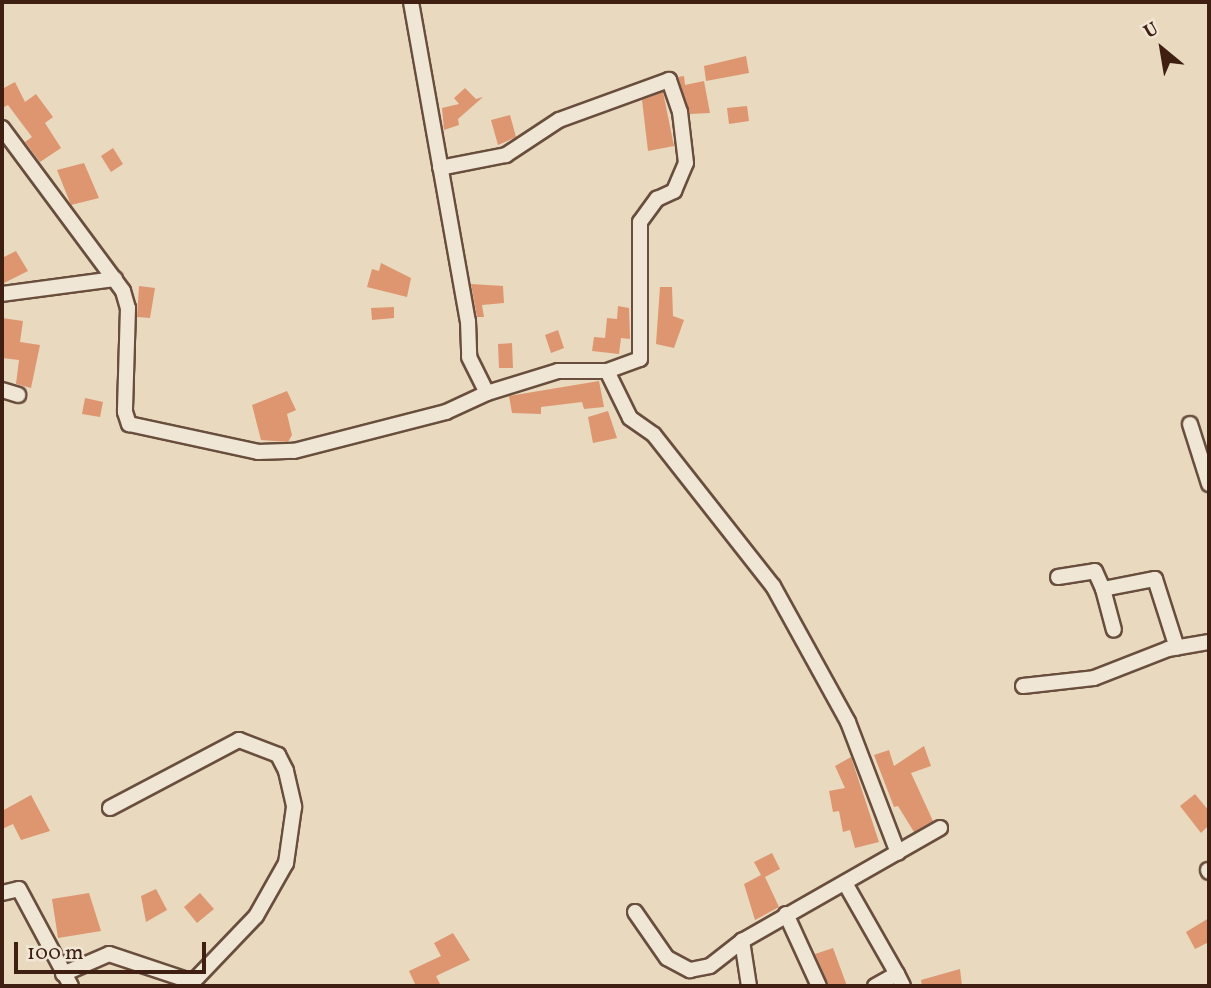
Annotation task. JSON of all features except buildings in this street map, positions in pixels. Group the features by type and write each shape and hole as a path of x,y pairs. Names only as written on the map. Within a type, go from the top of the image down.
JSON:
{"street":[{"path":"411,2 468,321 469,357 486,393"},
{"path":"2,128 115,279 128,308 125,412 133,426 274,453 446,412 486,393 558,371 607,371 640,359 640,222 683,178 686,142 671,82 619,93 559,120 506,155 440,168"},
{"path":"2,294 115,279"},
{"path":"607,371 630,418 654,435 773,586 848,722 898,853"},
{"path":"2,390 18,395"},
{"path":"1190,424 1209,484"},
{"path":"1058,577 1095,571 1114,630"},
{"path":"1102,589 1155,579 1177,648"},
{"path":"1023,686 1094,678 1177,648 1209,642"},
{"path":"2,893 19,889 67,980 112,955 189,984 256,916 286,863 294,807 286,771 278,755 239,740 110,807"},
{"path":"635,912 667,958 690,970 710,966 742,941 940,828"},
{"path":"845,883 900,980 875,986"},
{"path":"786,915 819,986"},
{"path":"742,941 750,986"}]}
